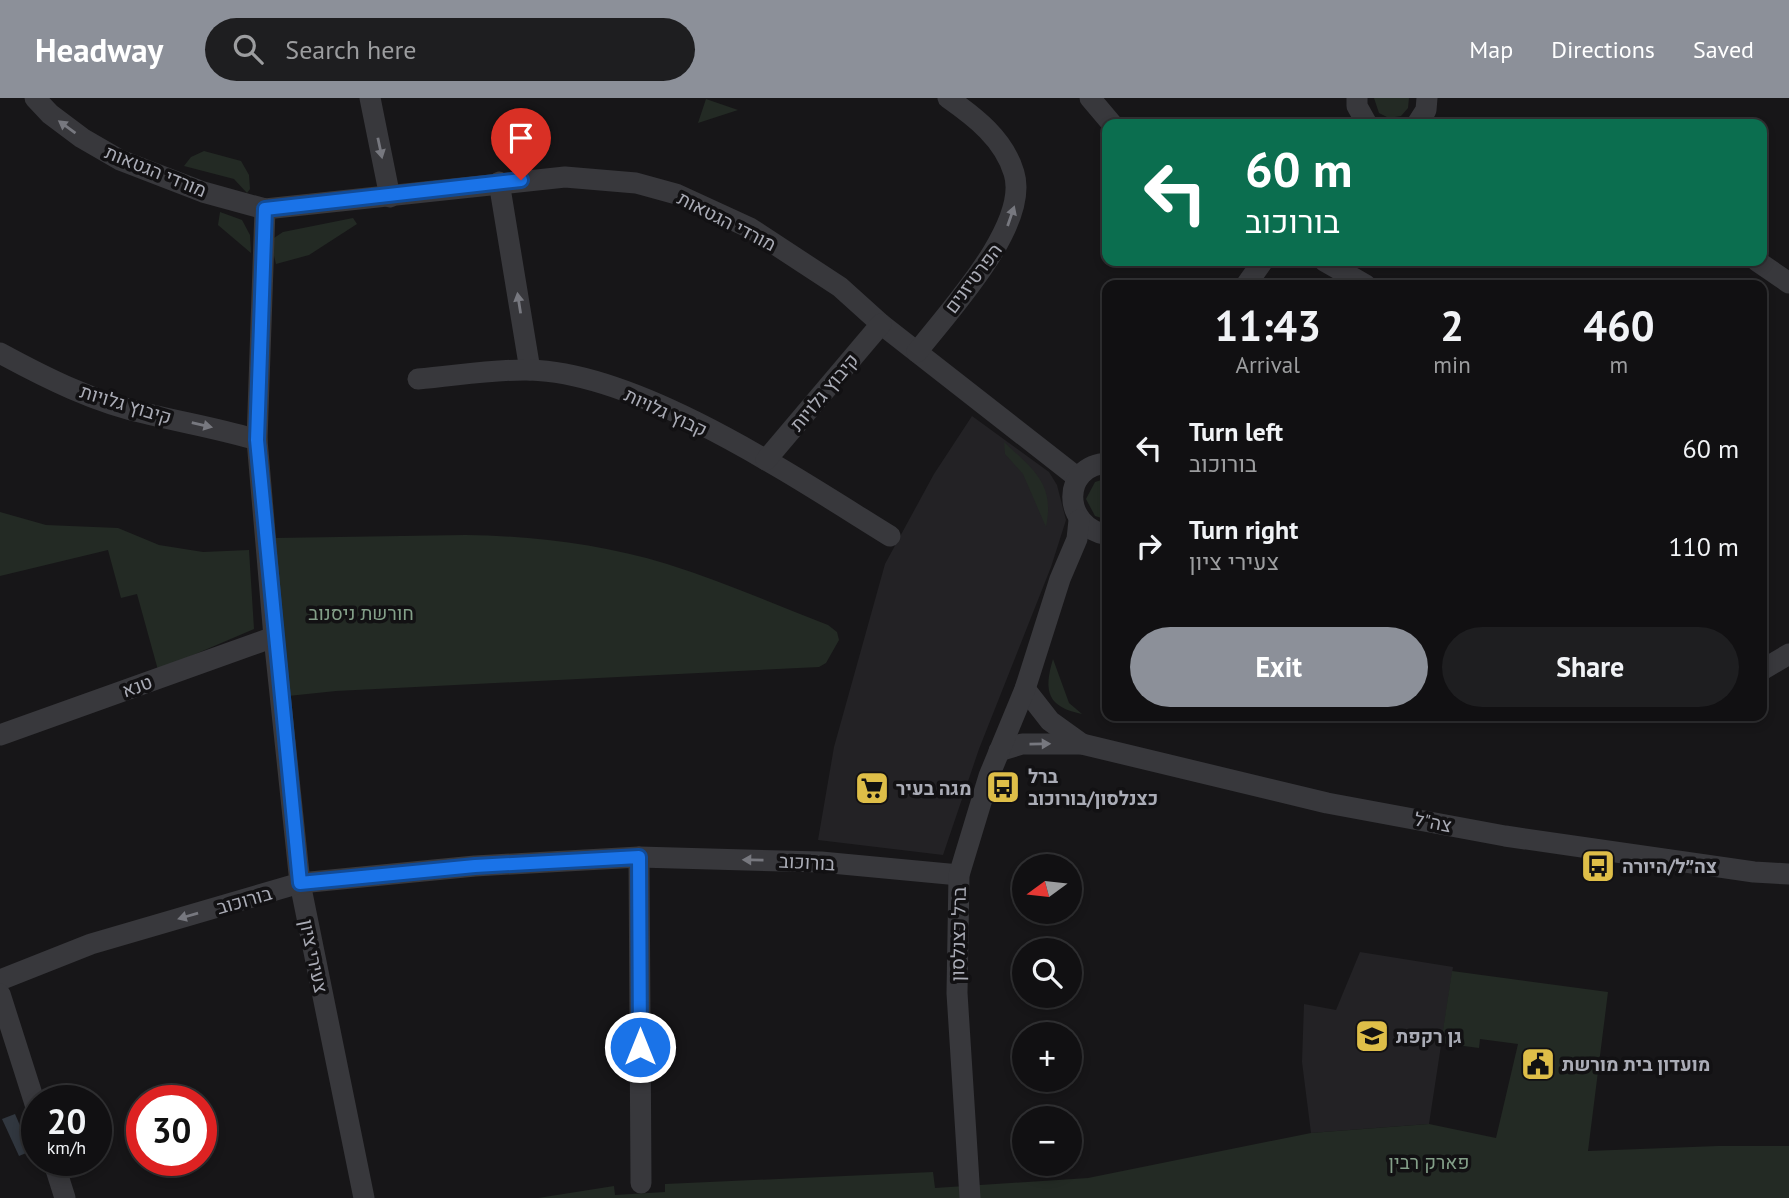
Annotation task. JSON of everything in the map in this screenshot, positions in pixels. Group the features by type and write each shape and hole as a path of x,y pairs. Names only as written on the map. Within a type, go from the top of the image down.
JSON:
{"street":[{"name":"מורדי הגטאות","path":"35,98 50,114 82,138 120,160 203,192 265,209 565,177 636,183 676,194 750,228 840,287 881,324 1078,478"},
{"path":"370,98 390,197"},
{"name":"הפרטיזנים","path":"917,352 1003,238 1015,204 1015,174 1000,145 981,121 948,98"},
{"path":"1090,98 1108,119"},
{"path":"1422,119 1427,98"},
{"path":"499,182 530,370"},
{"name":"צעירי ציון","path":"265,209 257,440 274,637 300,883 364,1198"},
{"path":"1333,266 1357,280"},
{"path":"1765,266 1789,283"},
{"name":"קיבוץ גלויות","path":"766,460 881,324"},
{"name":"קיבוץ גלויות","path":"0,353 50,380 146,414 226,430 257,440"},
{"name":"קבוץ גלויות","path":"418,379 530,370 579,377 642,397 766,460 890,536"},
{"path":"1078,478 1093,466 1102,463"},
{"name":"ברל כצנלסון","path":"970,1198 957,993 959,875 999,751 1025,689 1055,602 1060,579 1077,539 1079,520 1072,499 1078,478"},
{"name":"ברל כצנלסון","path":"1079,520 1087,528 1102,533"},
{"name":"ברל כצנלסון","path":"1055,602 1072,581 1089,549 1102,539"},
{"name":"טנא","path":"0,735 274,637"},
{"path":"1767,667 1789,654"},
{"name":"צה\"ל","path":"1025,689 1050,721 1082,744"},
{"name":"צה\"ל","path":"999,751 1022,744 1082,744 1319,801 1505,836 1754,872 1789,874"},
{"path":"639,857 641,1183"},
{"name":"בורוכוב","path":"0,980 92,944 300,883 475,866 639,857 821,862 959,875"},
{"path":"0,994 29,1085"},
{"path":"58,1176 65,1198"}],"shaded area":[{"path":"972,416 1049,472 1057,485 1066,520 1051,567 979,749 943,855 818,840 834,747 885,564 934,474"},
{"name":"גן רקפת","path":"1360,952 1453,967 1429,1124 1311,1133 1302,1062 1304,1004 1336,1010"},
{"path":"15,1114 21,1128 21,1155 19,1156 2,1119"}],"green space":[{"path":"1374,98 1409,98 1408,108 1401,116 1389,118 1379,113"},
{"path":"706,99 738,110 698,123"},
{"path":"204,151 241,161 249,175 250,189 247,193 234,179 184,166 191,157"},
{"path":"220,212 242,220 250,235 251,253 218,225"},
{"path":"353,218 357,224 309,255 276,264 272,248 274,238 283,232"},
{"path":"1004,442 1033,470 1045,489 1048,512 1046,527 1023,474 1005,454"},
{"path":"1102,480 1102,518 1095,516 1086,499 1095,482"},
{"path":"0,512 46,525 118,528 159,545 203,552 249,550 254,629 158,670 137,594 121,598 108,550 0,576"},
{"name":"חורשת ניסנוב","path":"465,535 567,542 667,564 828,625 837,632 839,640 826,663 819,667 336,691 288,696 275,538"},
{"path":"1053,659 1069,703 1082,714 1062,707 1051,696 1049,681"},
{"name":"פארק רבין","path":"1452,971 1608,992 1588,1151 1789,1146 1789,1198 538,1198 614,1186 615,1195 665,1192 665,1184 933,1172 935,1188 1088,1178 1311,1133 1429,1124 1496,1138 1518,1044 1480,1039 1479,1048 1441,1043"}],"place":[{"name":"ברל כצנלסון/בורוכוב","path":"1003,787"},
{"name":"מגה בעיר","path":"872,788"},
{"name":"צה״ל/היורה","path":"1598,866"},
{"name":"גן רקפת","path":"1372,1036"},
{"name":"מועדון בית מורשת","path":"1538,1064"}],"route":[{"path":"521,180 390,197 265,209 257,440 274,637 300,883 475,866 639,857 640,1047"}]}
